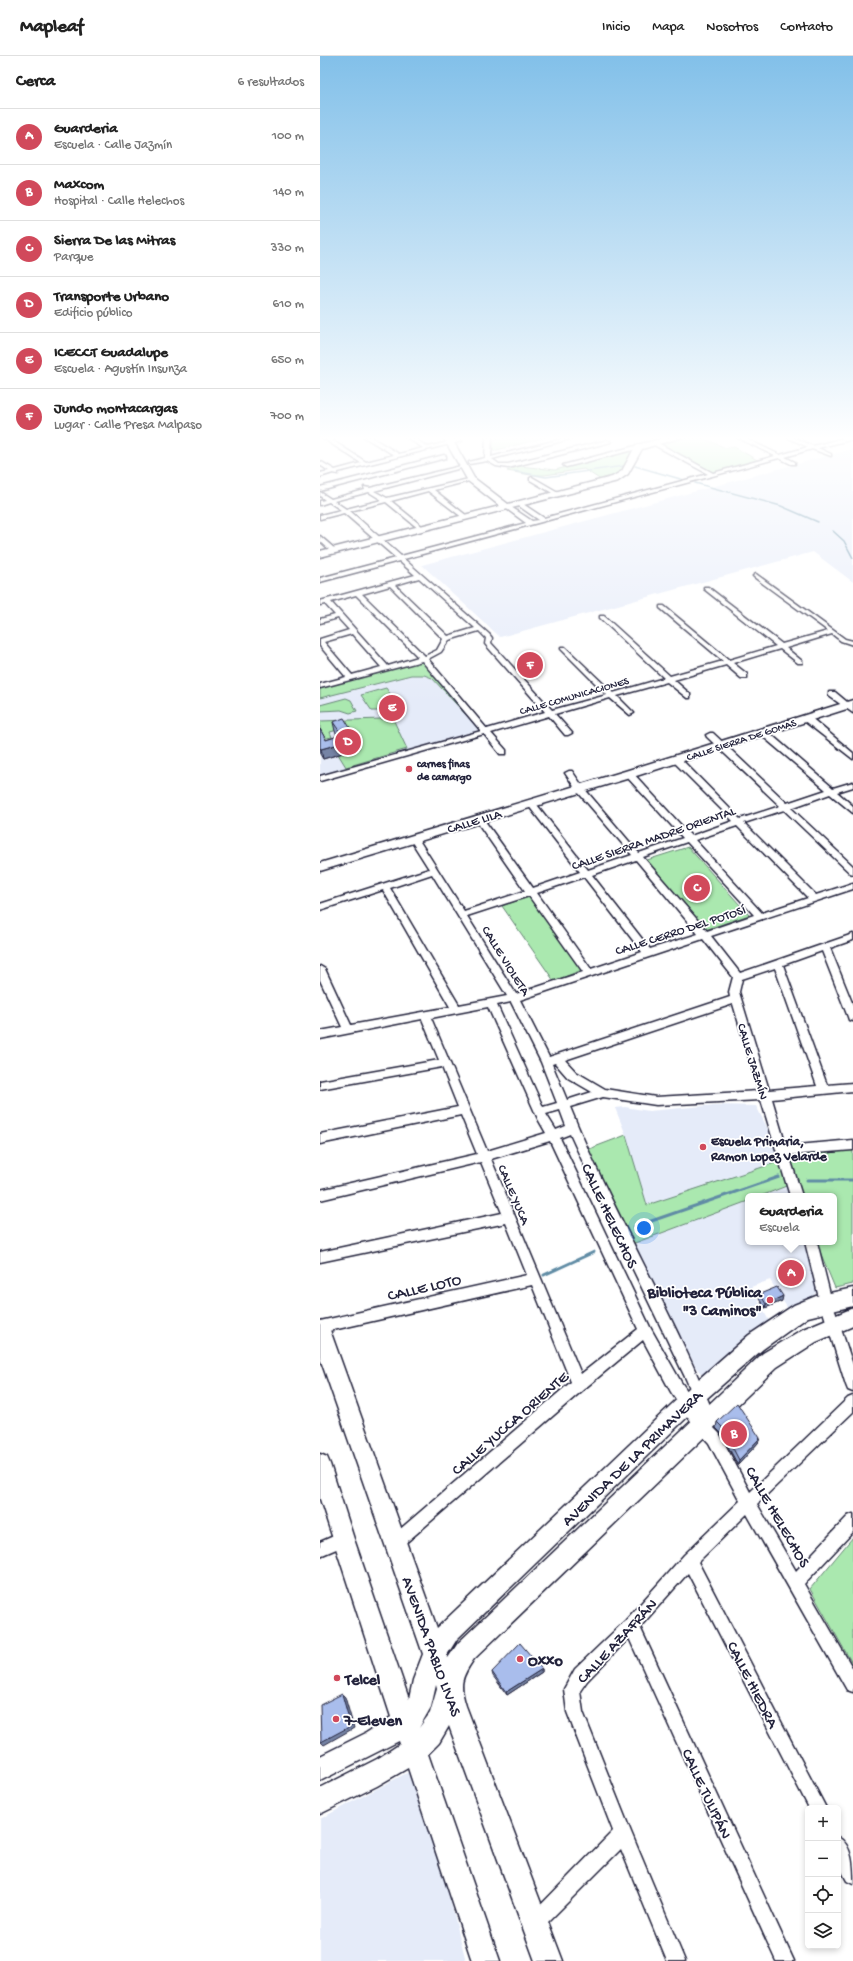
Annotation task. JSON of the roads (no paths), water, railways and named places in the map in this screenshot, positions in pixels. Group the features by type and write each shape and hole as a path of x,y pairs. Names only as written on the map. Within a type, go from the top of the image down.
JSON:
{"street":[{"path":"364,526 489,636 487,643 552,713 568,733"},
{"path":"320,554 429,526"},
{"path":"320,580 519,526"},
{"path":"320,538 333,550"},
{"path":"323,602 420,576"},
{"path":"756,576 833,632 839,638 853,643"},
{"path":"391,584 447,639"},
{"path":"706,588 800,662"},
{"path":"358,593 424,658 488,732 503,752"},
{"path":"323,602 339,616 386,668"},
{"path":"662,606 744,676"},
{"path":"320,621 339,616"},
{"path":"602,617 687,696"},
{"path":"320,686 424,658 437,653 447,639 480,629"},
{"path":"351,678 320,641 353,631"},
{"name":"CALLE COMUNICACIONES","path":"320,779 833,632"},
{"path":"564,648 630,713"},
{"path":"832,694 851,706"},
{"name":"CALLE SIERRA DE GOMAS","path":"629,774 806,718 851,706"},
{"path":"806,718 853,758"},
{"path":"763,732 853,810"},
{"path":"710,734 853,871"},
{"path":"676,759 814,898"},
{"path":"569,773 580,789 705,935 738,977 853,937"},
{"path":"629,774 760,916"},
{"name":"CALLE LILA","path":"320,867 629,774"},
{"name":"CALLE SIERRA MADRE ORIENTAL","path":"462,915 853,784"},
{"path":"531,803 648,953"},
{"path":"479,819 589,973"},
{"name":"CALLE VIOLETA","path":"414,839 552,1060 563,1104 573,1129 625,1241 650,1290 693,1398"},
{"path":"320,907 433,871"},
{"path":"385,886 456,1009"},
{"name":"CALLE CERRO DEL POTOSÍ","path":"320,1035 514,998 853,886"},
{"path":"825,947 853,1017"},
{"path":"778,963 823,1089"},
{"path":"320,969 348,1030"},
{"name":"CALLE JAZMÍN","path":"738,977 734,992 764,1096 795,1193"},
{"path":"552,1060 736,999"},
{"name":"CALLE HELECHOS","path":"491,1003 540,1112 554,1135 645,1331 693,1398 748,1502 796,1582 853,1684"},
{"name":"CALLE YUCA","path":"425,1015 579,1384"},
{"name":"CALLE VIOLETA","path":"552,1060 572,1075 603,1093 656,1101 764,1096 853,1087"},
{"path":"320,1085 444,1063"},
{"name":"CALLE VIOLETA","path":"540,1112 603,1093"},
{"path":"320,1140 464,1110"},
{"path":"320,1194 483,1157 573,1129"},
{"path":"782,1151 853,1145"},
{"path":"320,1257 509,1216"},
{"path":"812,1245 826,1302 853,1385"},
{"name":"CALLE LOTO","path":"320,1329 535,1279"},
{"name":"AVENIDA DE LA PRIMAVERA","path":"405,1723 418,1708 428,1668 434,1653 449,1630 693,1398 770,1330 801,1311 826,1302 853,1297"},
{"name":"AVENIDA DE LA PRIMAVERA","path":"320,1801 407,1756 427,1739 439,1723 448,1686 458,1660 466,1651 708,1427 770,1360 802,1338 833,1323 853,1317"},
{"name":"AVENIDA PABLO LIVAS","path":"320,1329 434,1653 448,1686 454,1706 549,1961"},
{"name":"CALLE YUCCA ORIENTE","path":"396,1542 579,1384 645,1331"},
{"name":"CALLE AZAFRÁN","path":"676,1961 623,1834 575,1712 572,1689 581,1675 631,1624 689,1560 853,1403"},
{"path":"320,1464 343,1539 486,1961"},
{"path":"796,1582 853,1521"},
{"path":"320,1549 343,1539"},
{"name":"CALLE HIEDRA","path":"689,1560 816,1805"},
{"name":"CALLE TULIPÁN","path":"631,1624 785,1961"},
{"path":"320,1769 405,1723"},
{"path":"535,1923 623,1834"},
{"path":"841,1852 853,1875"}],"waterway":[{"path":"833,531 844,541 853,558"},
{"path":"634,1227 779,1177"},
{"path":"807,1180 853,1180"},
{"path":"544,1275 594,1252"}],"place":[{"name":"Jundo montacargas","path":"530,665"},
{"name":"ICECCT Guadalupe","path":"392,708"},
{"name":"Transporte Urbano","path":"348,742"},
{"name":"carnes finas de camargo","path":"409,769"},
{"name":"Sierra De las Mitras","path":"697,888"},
{"name":"Escuela Primaria, Ramon Lopez Velarde","path":"703,1147"},
{"name":"Guarderia","path":"791,1273"},
{"name":"Biblioteca Pública \"3 Caminos\"","path":"770,1300"},
{"name":"Maxcom","path":"734,1434"},
{"name":"Oxxo","path":"520,1659"},
{"name":"Telcel","path":"337,1678"},
{"name":"7-Eleven","path":"336,1719"}]}
